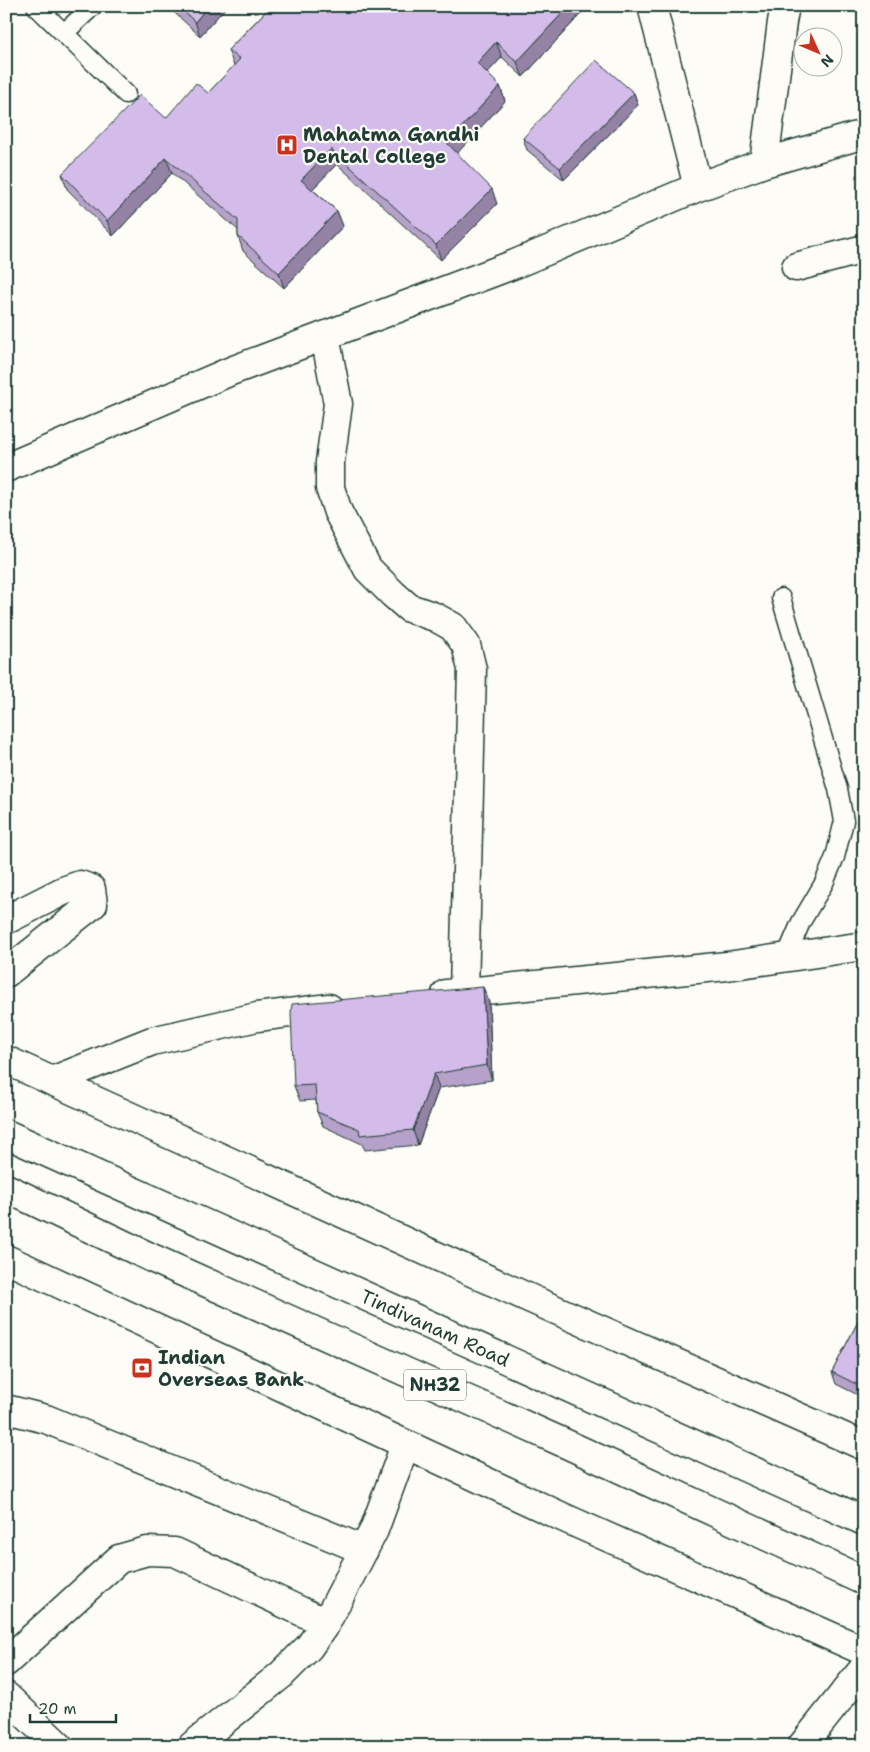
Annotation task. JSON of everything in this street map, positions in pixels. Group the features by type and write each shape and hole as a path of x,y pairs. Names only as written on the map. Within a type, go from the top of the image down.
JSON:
{"main road":[{"path":"652,6 698,186"},
{"path":"764,163 785,6"},
{"path":"6,468 231,371 516,264 698,186 764,163 864,134"},
{"path":"796,267 864,249"},
{"path":"324,336 338,404 330,462 330,488 338,512 368,569 409,608 435,617 453,628 466,645 472,669 464,992"},
{"path":"6,920 63,890 80,885 91,889 93,904 6,973"},
{"path":"426,996 727,966 864,946"},
{"path":"52,1081 152,1041 257,1017 351,1005"},
{"path":"6,1060 529,1298 864,1446"},
{"name":"Tindivanam Road","path":"6,1134 864,1521"},
{"name":"NH32","path":"6,1188 154,1259 562,1442 864,1581"},
{"path":"6,1259 569,1520 864,1651"},
{"path":"6,1410 46,1419 364,1550"},
{"path":"192,1746 281,1675 309,1647 326,1623 374,1530 405,1445"},
{"path":"6,1662 119,1559 147,1550 175,1552 326,1623"},
{"path":"802,1746 864,1668"},
{"path":"6,1696 59,1746"}],"lane":[{"path":"36,6 126,94"},
{"path":"64,33 93,6"},
{"path":"781,598 838,789 844,821 832,866 801,922 786,958"}],"building":[{"path":"178,6 208,6 195,22"},
{"name":"Mahatma Gandhi Dental College","path":"271,6 569,6 517,62 496,42 477,63 500,86 447,143 492,189 436,245 331,149 301,180 337,211 279,273 238,236 238,220 166,158 107,221 62,174 140,95 166,118 196,83 208,93 240,59 228,50"},
{"name":"Mahatma Gandhi Dental College","path":"596,60 634,93 560,168 523,138"},
{"path":"483,987 487,1065 434,1074 413,1130 360,1135 359,1129 317,1112 315,1085 294,1086 292,1004"},
{"path":"864,1310 864,1388 832,1372"}],"place":[{"name":"Mahatma Gandhi Dental College","path":"287,145"},
{"name":"Indian Overseas Bank","path":"142,1368"}]}
